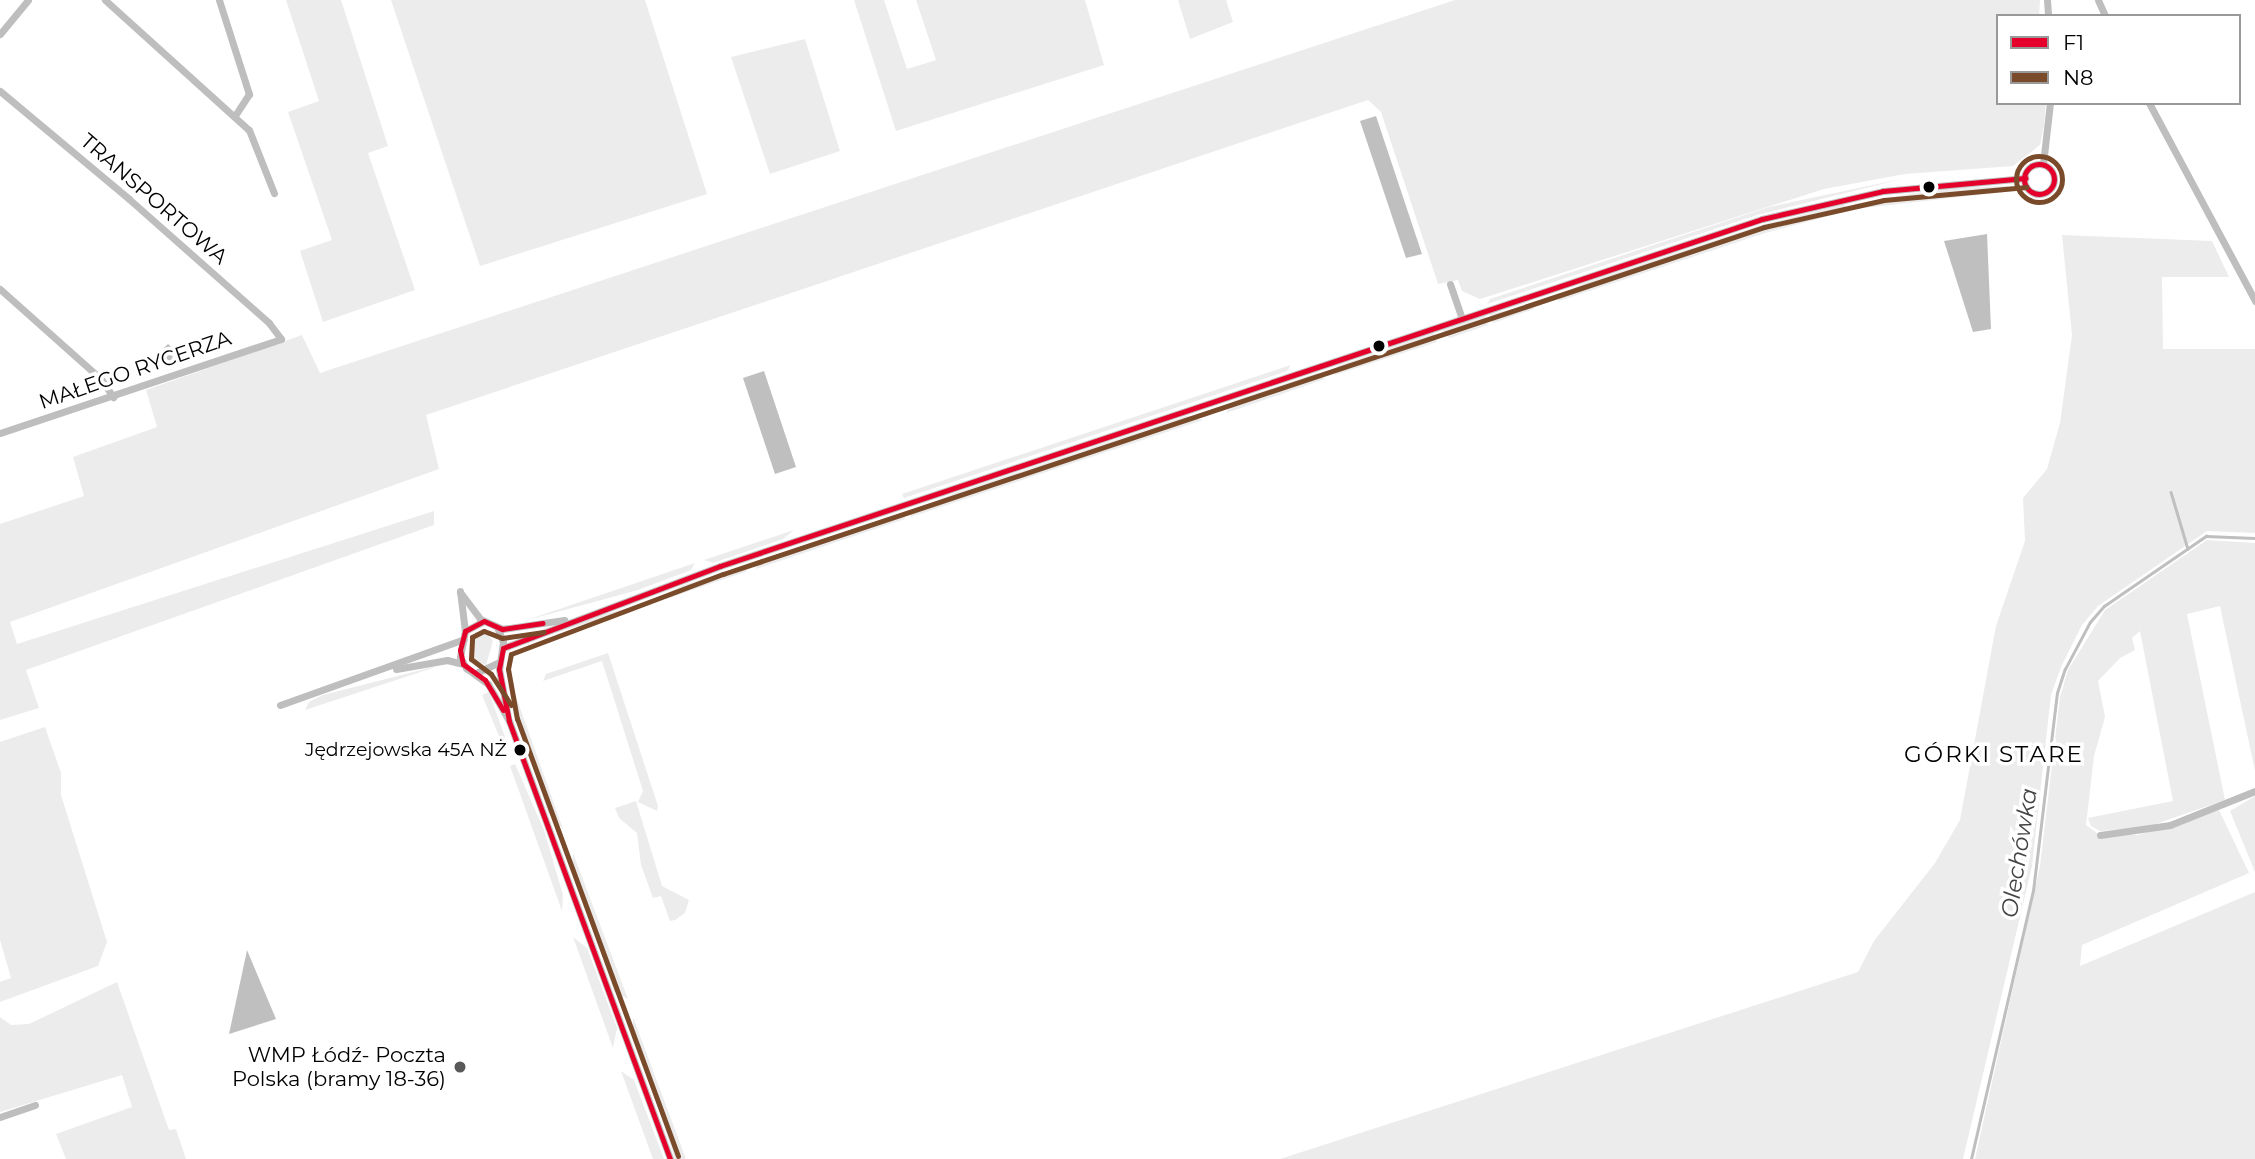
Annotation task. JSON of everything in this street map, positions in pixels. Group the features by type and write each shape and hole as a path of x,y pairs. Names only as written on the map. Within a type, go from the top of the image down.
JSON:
{"street":[{"path":"0,34 28,0"},
{"path":"105,0 234,117 257,143 274,193"},
{"path":"219,0 250,94 234,117"},
{"name":"TRANSPORTOWA","path":"0,91 139,208 269,323 281,339"},
{"path":"2025,178 2033,192 2048,190 2054,176 2043,164 2050,105"},
{"path":"2150,105 2255,300"},
{"path":"2025,178 2030,167 2043,164"},
{"path":"503,648 583,616 1462,319 1801,208 1894,189 2025,178"},
{"path":"1450,284 1462,319"},
{"path":"0,289 101,379 113,397"},
{"name":"MAŁEGO RYCERZA","path":"0,433 281,339"},
{"path":"463,664 464,635 460,591 484,621 496,627 510,629 583,616"},
{"path":"281,705 375,674 464,635 484,621"},
{"path":"496,627 503,648 499,662 509,721"},
{"path":"375,674 447,660 463,664 488,684 509,721 670,1159"},
{"path":"476,674 499,662"},
{"path":"2100,835 2170,825 2255,791"},
{"path":"0,1116 35,1105"}],"shaded area":[{"path":"286,0 341,0 388,146 368,153 415,290 323,322 300,251 332,240 288,112 319,101"},
{"path":"391,0 645,0 707,194 480,266"},
{"path":"854,0 884,0 907,69 936,60 916,0 1085,0 1104,65 896,131"},
{"path":"1178,0 1226,0 1233,22 1190,39"},
{"path":"1455,0 2040,0 2039,14 1996,14 1996,105 2046,105 2040,145 2013,166 1905,174 1824,189 1480,299 1462,291 1458,280 1438,284 1381,112 1368,100 426,415 439,469 10,622 17,644 434,511 434,525 26,670 39,708 0,720 0,524 84,496 73,457 157,427 146,390 302,335 320,373"},
{"path":"805,39 840,151 770,174 731,57"},
{"path":"1376,116 1422,254 1406,258 1360,121"},
{"path":"1906,178 1757,215 1487,304 1490,299 1769,207"},
{"path":"2008,186 2004,192 1855,209 1854,204 1945,188"},
{"path":"1844,204 1848,211 1765,233 1559,301 1557,297 1584,283 1758,226"},
{"path":"1987,234 1991,329 1973,332 1944,241"},
{"path":"2062,235 2212,241 2229,277 2162,277 2163,349 2255,349 2255,533 2207,531 2098,606 2082,625 2061,667 2051,695 2032,866 1963,1159 1280,1159 1858,972 1874,941 1935,863 1960,820 1996,626 2025,541 2023,498 2047,469 2060,423 2072,335"},
{"path":"1532,305 1534,309 1493,323 1490,314"},
{"path":"1485,316 1488,325 1450,338 1444,334 1443,330"},
{"path":"1434,333 1437,342 1335,375 1337,366"},
{"path":"168,344 184,357 158,366 153,358"},
{"path":"1291,365 1287,371 904,498 902,494"},
{"path":"764,371 796,467 775,474 743,378"},
{"path":"1317,373 1325,379 1226,413 1233,401"},
{"path":"1186,416 1203,420 911,517 909,513 955,493"},
{"path":"904,515 905,519 756,569 758,563"},
{"path":"794,530 783,539 713,563 704,560"},
{"path":"2207,540 2255,543 2255,771 2220,606 2187,614 2225,800 2150,826 2100,831 2091,826 2088,818 2173,801 2140,631 2132,638 2135,650 2120,658 2098,681 2105,717 2094,756 2086,825 2100,835 2138,835 2219,810 2249,873 2082,945 2080,966 2255,892 2255,1159 1975,1159 2040,866 2060,697 2068,670 2105,610"},
{"path":"695,563 691,570 638,590 524,621"},
{"path":"738,568 748,571 666,599 664,595 681,586"},
{"path":"640,605 641,607 528,641 605,614"},
{"path":"475,632 486,632 493,641 486,665 471,659"},
{"path":"608,653 658,806 657,811 638,802 643,791 602,661 543,681 546,674"},
{"path":"433,667 305,710 309,702 323,695"},
{"path":"508,686 513,688 563,829 548,813"},
{"path":"489,692 506,740 501,741 482,695"},
{"path":"45,727 61,773 61,795 107,942 98,966 0,1002 0,982 11,978 0,940 0,742"},
{"path":"515,764 544,830 563,895 562,911 510,766"},
{"path":"2255,796 2255,872 2230,811"},
{"path":"636,801 662,886 689,900 685,913 675,920 670,921 661,896 653,898 641,865 637,833 619,818 615,808"},
{"path":"573,853 628,999 614,992 572,867"},
{"path":"573,937 587,948 617,1028 613,1048"},
{"path":"247,950 276,1019 229,1034 246,955"},
{"path":"117,982 169,1130 176,1129 186,1159 66,1159 56,1134 132,1107 122,1075 0,1112 0,1017 11,1025 29,1024"},
{"path":"633,1017 686,1159 675,1159 633,1032"},
{"path":"621,1071 634,1080 664,1159 653,1159"}],"waterway":[{"path":"2171,492 2188,549"},
{"name":"Olechówka","path":"1971,1159 2033,891 2057,693 2065,669 2090,622 2104,606 2206,536 2255,538"}],"transit line":[{"name":"N8","path":"2039,156 2055,163 2062,179 2055,195 2039,202 2023,195 2016,179 2023,163 2039,156"},
{"name":"F1","path":"2039,164 2049,169 2054,179 2049,189 2039,194 2029,189 2024,179 2029,169 2039,164"},
{"name":"F1","path":"670,1159 509,721 499,669 503,648 720,566 1762,219 1883,191 2025,178"},
{"name":"N8","path":"678,1156 517,719 508,669 511,654 723,574 1764,227 1884,200 2026,187"},
{"name":"F1","path":"503,710 485,680 463,664 460,650 465,631 484,621 502,629 543,623"},
{"name":"N8","path":"511,705 491,674 471,659 472,637 484,631 502,638 544,632"}],"place":[{"name":"Jędrzejowska 45A NŻ","path":"520,750"},
{"name":"WMP Łódź- Poczta Polska (bramy 18-36)","path":"460,1067"}],"district":[{"name":"GÓRKI STARE","path":"1994,754"}]}
